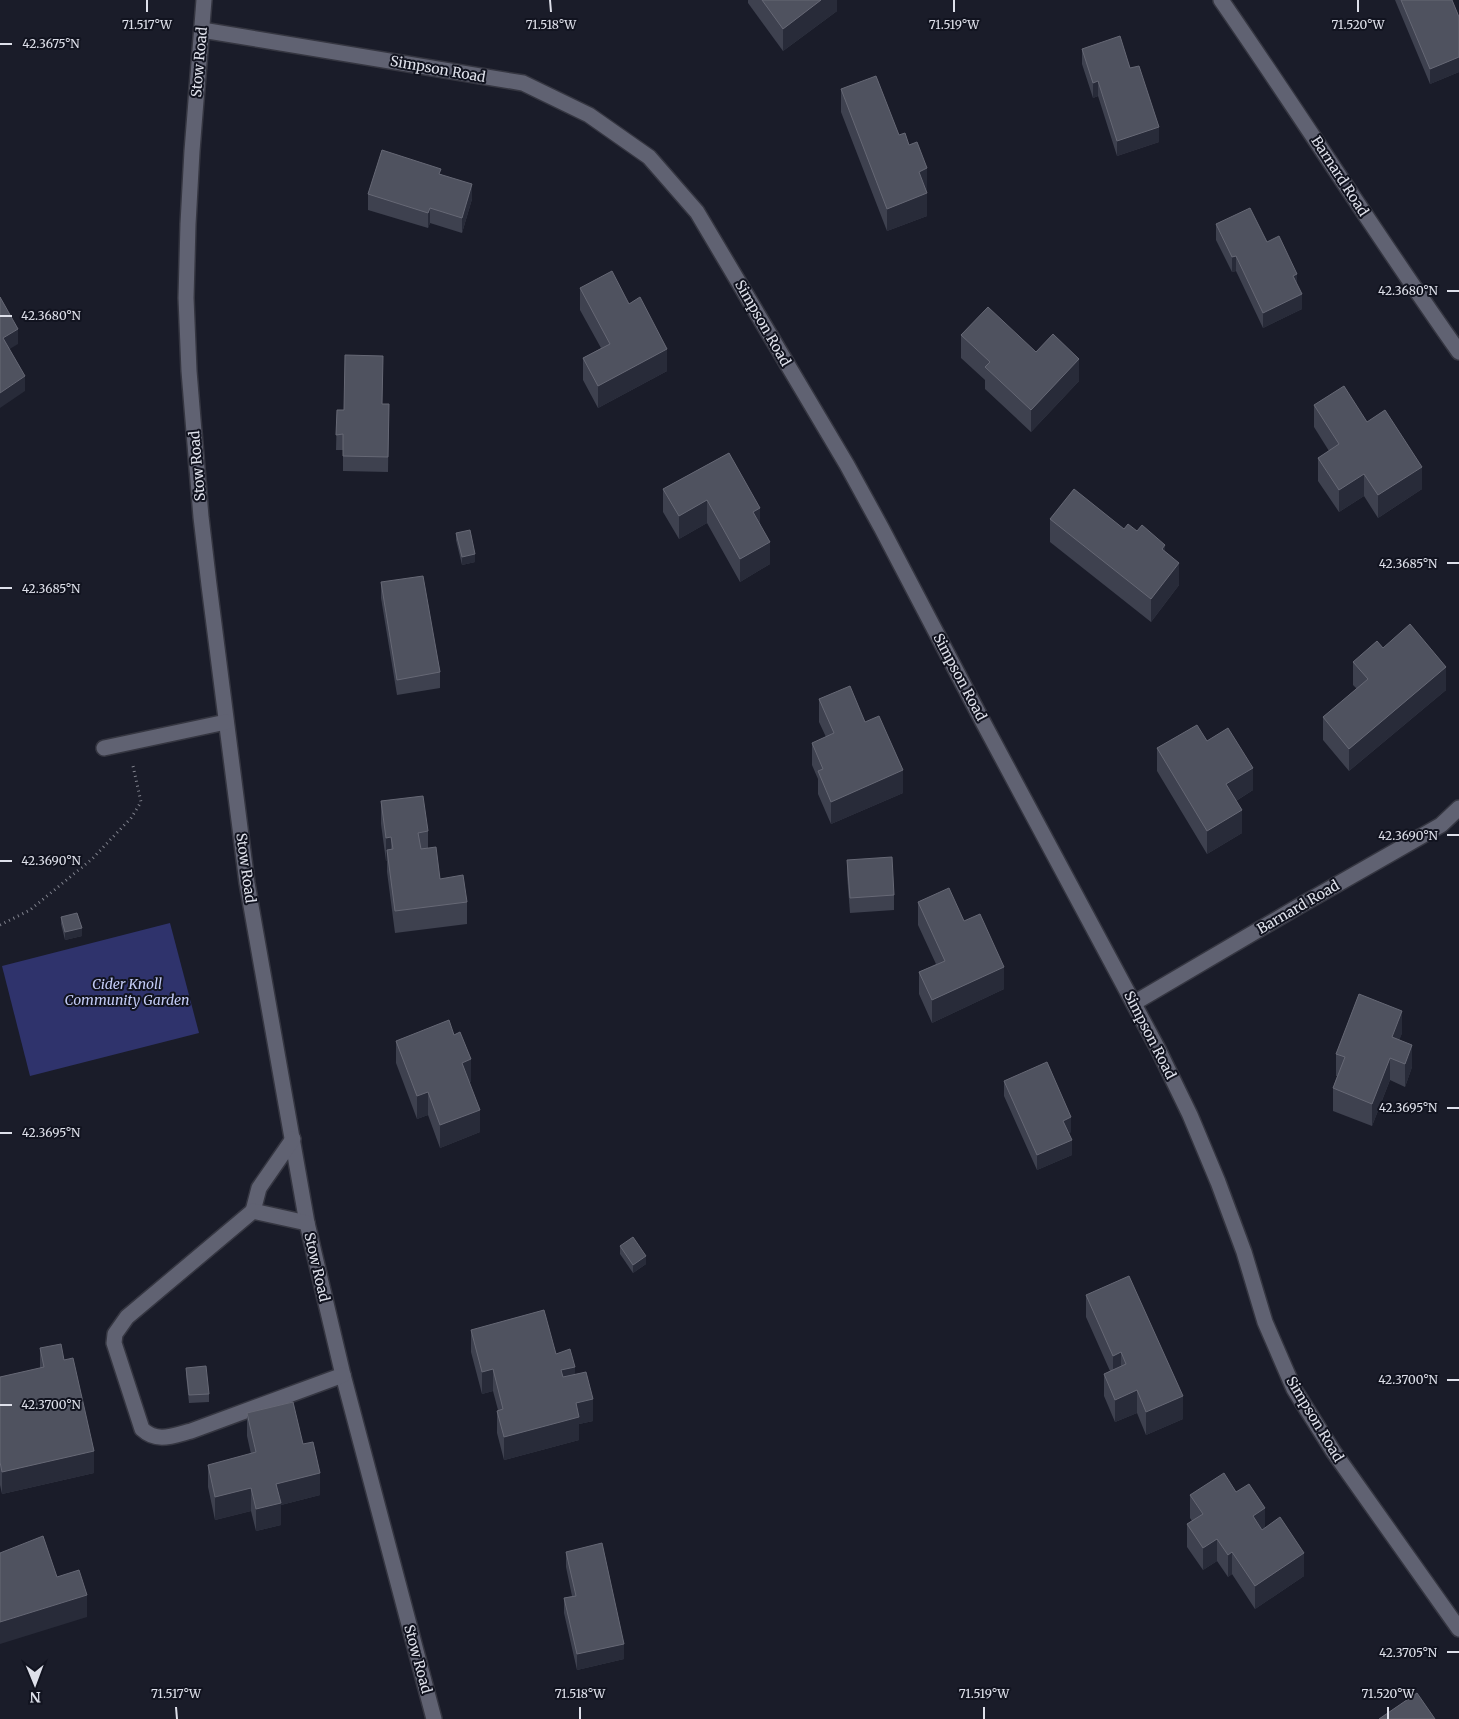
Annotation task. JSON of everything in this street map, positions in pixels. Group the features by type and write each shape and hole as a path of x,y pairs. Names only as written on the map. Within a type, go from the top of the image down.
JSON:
{"street":[{"name":"Stow Road","path":"204,0 192,151 186,307 201,518 226,722 252,910 307,1223 342,1375 434,1719"},
{"name":"Barnard Road","path":"1221,0 1282,88 1406,278 1459,352"},
{"name":"Simpson Road","path":"202,30 523,83 589,115 649,157 697,212 847,465 1134,1003 1190,1115 1218,1182 1244,1252 1265,1322 1294,1389 1334,1451 1459,1629"},
{"path":"104,748 226,722"},
{"name":"Barnard Road","path":"1134,1003 1441,825 1459,808"},
{"path":"293,1139 259,1188 253,1211 127,1317 114,1334 114,1343 142,1429 148,1435 156,1437 168,1437 183,1433 342,1375"},
{"path":"253,1211 307,1223"}],"path":[{"path":"0,925 37,905 92,859 131,818 141,802 128,744"}],"green space":[{"name":"Cider Knoll Community Garden","path":"170,923 199,1033 30,1076 2,966"}],"building":[{"path":"762,0 821,0 783,29"},
{"path":"1401,0 1452,0 1459,17 1459,57 1430,69"},
{"path":"1120,36 1130,68 1139,66 1159,127 1117,141 1098,81 1093,83 1082,49"},
{"path":"876,76 899,135 905,133 909,145 917,142 927,168 919,172 927,193 887,209 841,89"},
{"path":"382,150 441,169 439,174 472,184 462,218 430,208 428,213 368,194"},
{"path":"1250,208 1267,242 1279,236 1297,274 1293,276 1302,294 1263,313 1236,256 1232,257 1216,224"},
{"path":"612,271 629,304 640,297 667,349 598,386 583,358 610,344 580,288"},
{"path":"0,297 18,329 3,338 25,376 0,393"},
{"path":"988,307 1036,352 1053,334 1079,359 1031,410 985,367 990,362 961,335"},
{"path":"345,355 383,356 382,404 389,404 388,457 343,456 343,434 336,435 337,410 344,410"},
{"path":"1344,386 1367,422 1385,410 1422,467 1378,495 1364,474 1339,490 1318,458 1339,444 1314,405"},
{"path":"729,453 760,508 753,512 770,542 740,559 707,500 679,516 663,489"},
{"path":"1074,489 1124,529 1128,524 1137,531 1142,525 1165,545 1162,549 1179,563 1151,599 1050,519"},
{"path":"470,530 475,554 462,557 456,533"},
{"path":"423,576 440,672 397,680 381,582"},
{"path":"1410,624 1446,667 1349,749 1323,717 1368,679 1353,662 1377,641 1383,648"},
{"path":"850,686 865,722 879,716 903,770 831,802 818,771 823,769 812,743 834,733 819,699"},
{"path":"1197,725 1207,741 1228,728 1253,768 1226,784 1242,810 1207,831 1157,748"},
{"path":"423,796 428,831 418,833 421,849 436,847 440,879 463,875 467,902 395,911 387,850 393,849 391,837 386,838 381,801"},
{"path":"892,857 894,895 850,898 847,860"},
{"path":"949,888 964,921 980,914 1004,967 932,1000 919,972 945,961 918,902"},
{"path":"77,913 82,928 65,932 61,917"},
{"path":"1359,994 1402,1011 1392,1037 1412,1045 1405,1064 1390,1058 1372,1104 1333,1088 1345,1057 1336,1054"},
{"path":"449,1020 454,1035 460,1032 471,1059 462,1063 480,1110 440,1125 428,1092 417,1096 396,1041"},
{"path":"1047,1062 1071,1117 1063,1121 1072,1140 1037,1155 1004,1081"},
{"path":"633,1237 646,1256 633,1265 620,1246"},
{"path":"1129,1276 1183,1396 1146,1412 1137,1390 1115,1400 1104,1374 1126,1364 1121,1352 1113,1356 1086,1295"},
{"path":"544,1310 556,1354 570,1349 575,1367 561,1370 563,1377 586,1372 593,1399 576,1403 579,1417 504,1437 497,1411 503,1409 493,1369 482,1372 471,1330"},
{"path":"61,1344 64,1360 73,1358 94,1451 2,1472 0,1462 0,1377 44,1367 40,1348"},
{"path":"206,1366 209,1394 189,1395 186,1368"},
{"path":"293,1402 303,1444 313,1442 320,1473 276,1484 281,1503 256,1509 251,1488 215,1497 208,1465 256,1452 247,1413"},
{"path":"1224,1473 1236,1492 1249,1484 1265,1508 1253,1516 1262,1530 1280,1517 1304,1553 1255,1586 1232,1552 1228,1555 1217,1539 1203,1548 1187,1524 1203,1514 1190,1495"},
{"path":"43,1536 57,1577 79,1570 87,1595 0,1622 0,1553"},
{"path":"602,1543 624,1644 577,1654 564,1598 576,1596 566,1552"},
{"path":"1417,1693 1435,1719 1379,1719"}]}
